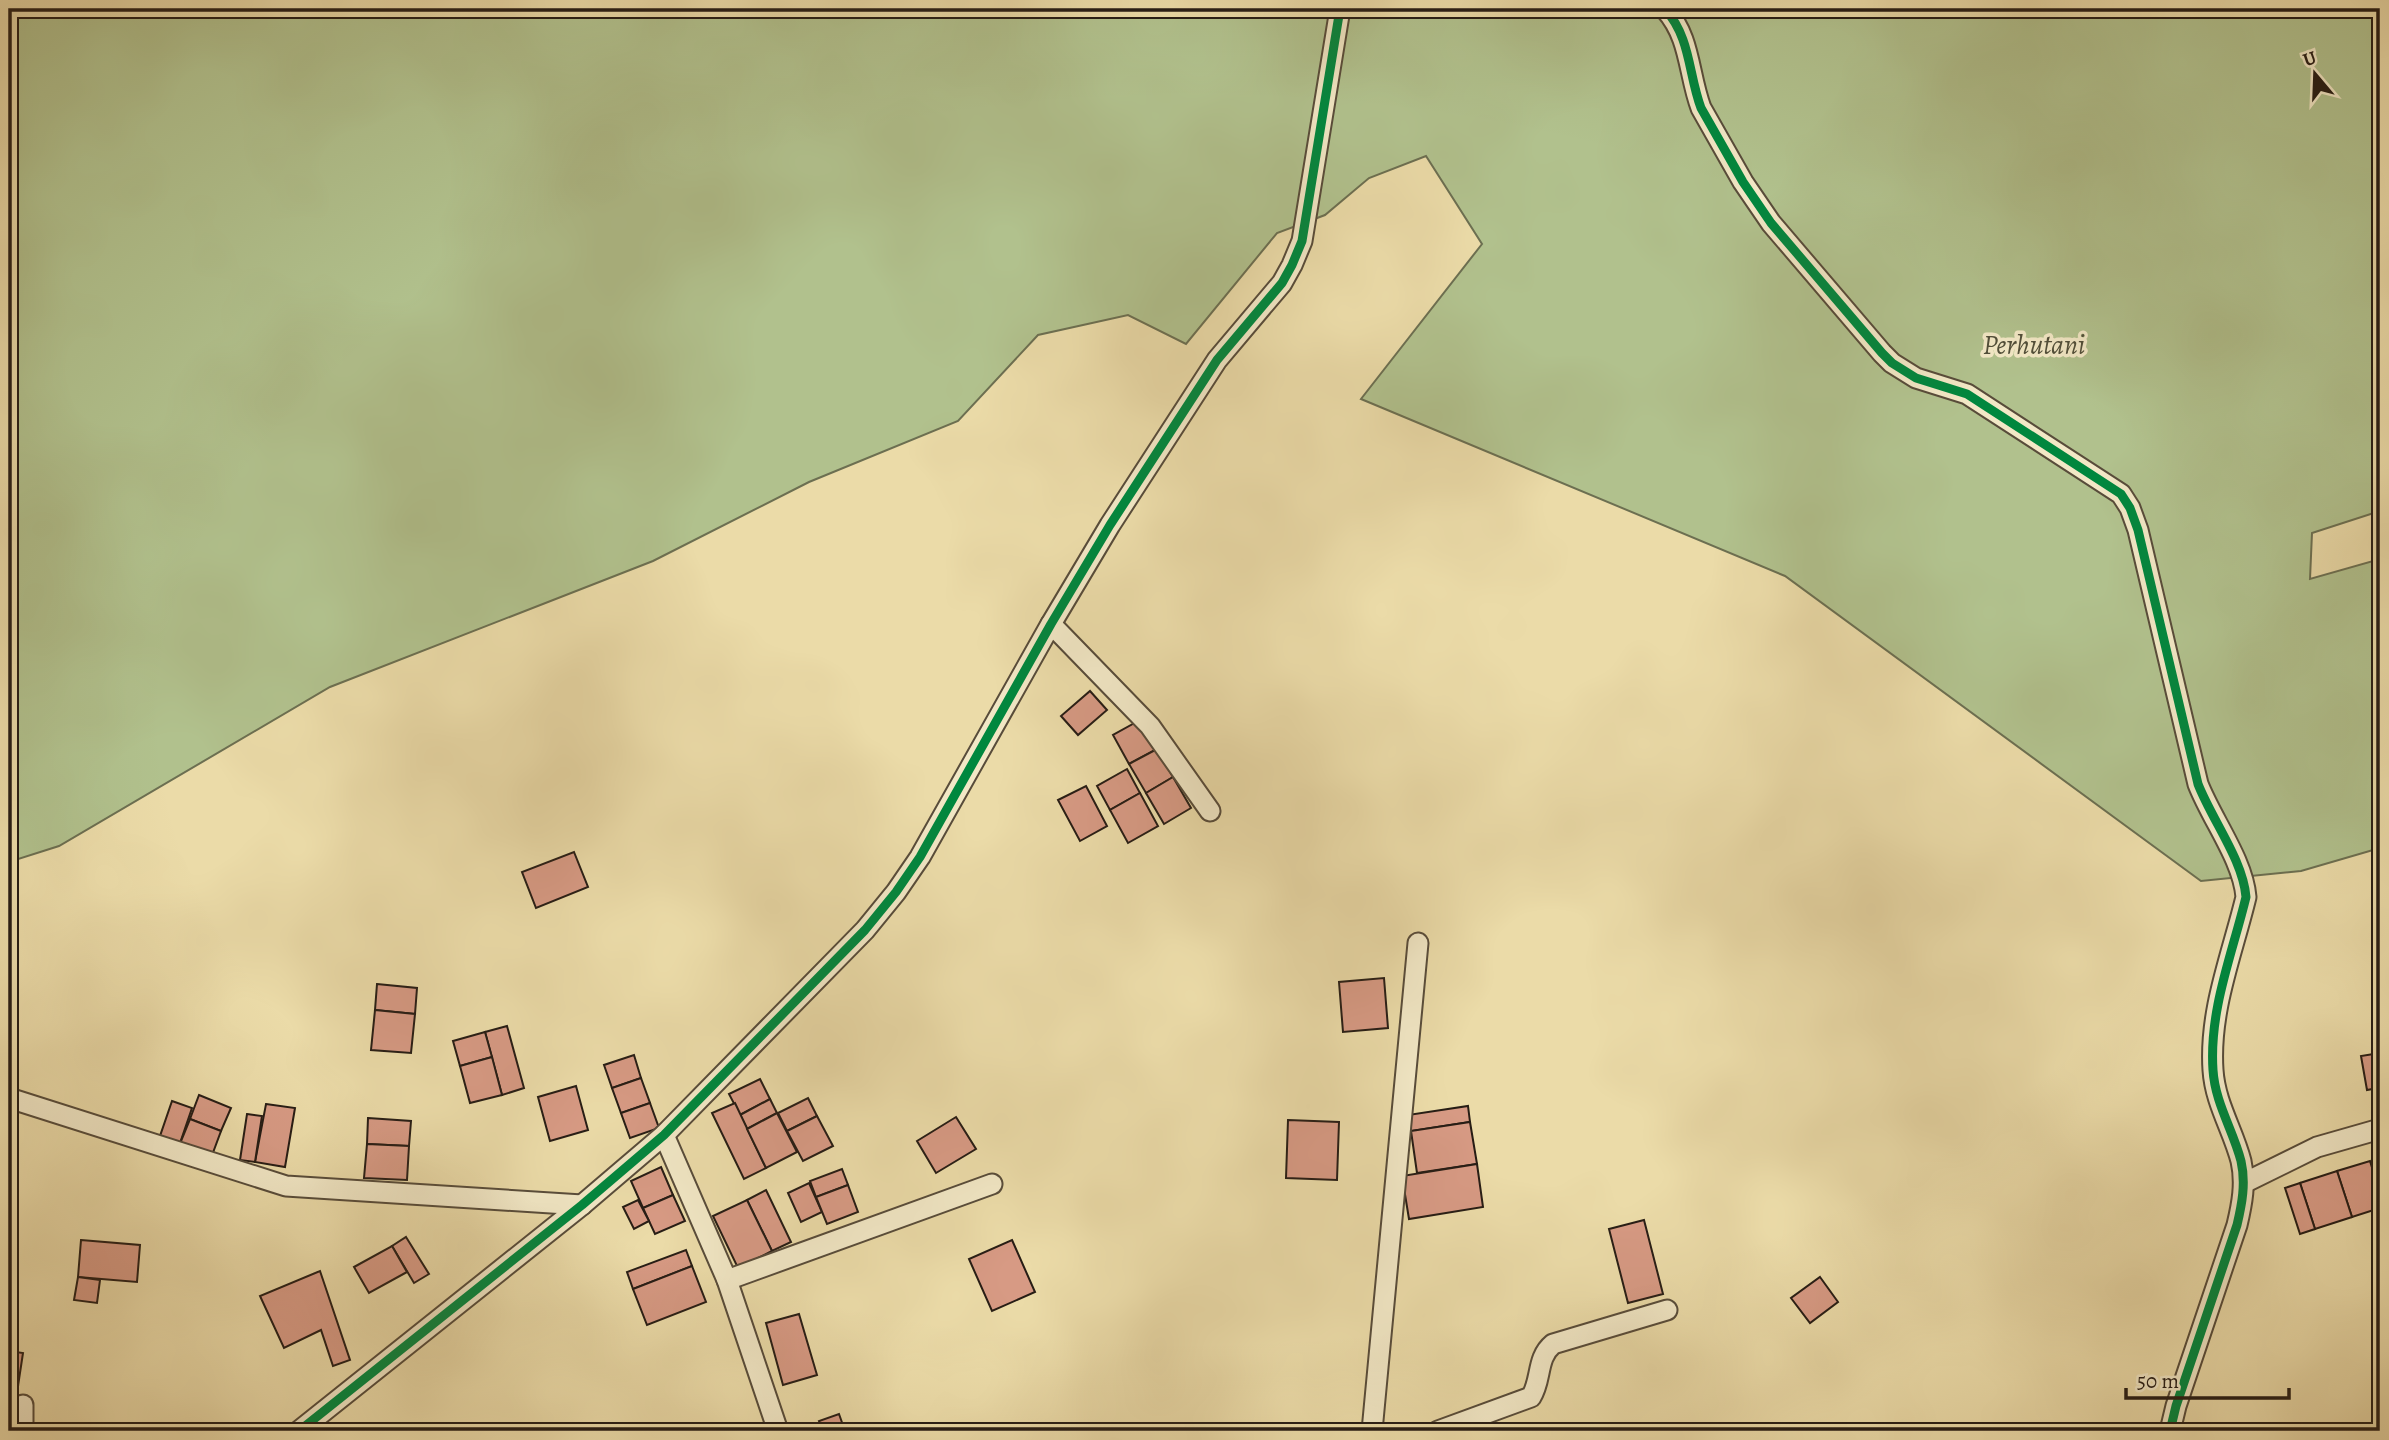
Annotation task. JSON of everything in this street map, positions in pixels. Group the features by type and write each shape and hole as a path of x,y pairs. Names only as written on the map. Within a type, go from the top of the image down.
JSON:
{"street":[{"path":"299,1431 582,1205 664,1135 865,930 896,892 920,857 1110,525 1217,360 1282,283 1292,265 1302,240 1340,9"},
{"path":"1665,9 1686,42 1701,108 1755,202 1797,256 1882,353 1892,363 1916,378 1967,394 2120,494 2130,508 2138,530 2198,784 2245,882 2246,897 2219,995 2212,1035 2215,1091 2241,1161 2244,1182 2242,1205 2170,1431"},
{"path":"1051,624 1150,726 1210,811"},
{"path":"1372,1431 1418,943"},
{"path":"9,1098 286,1186 582,1205"},
{"path":"2244,1182 2317,1147 2380,1129"},
{"path":"664,1135 727,1280 778,1431"},
{"path":"727,1280 992,1184"},
{"path":"1438,1431 1531,1397 1541,1362 1553,1344 1667,1310"},
{"path":"23,1405 23,1431"}],"green space":[{"name":"Perhutani","path":"9,9 2380,9 2380,511 2312,533 2310,579 2380,559 2380,848 2301,871 2201,881 1785,576 1361,399 1482,244 1426,156 1369,178 1325,215 1277,233 1186,344 1128,315 1038,335 958,421 809,482 653,561 330,687 59,846 9,862"}],"building":[{"path":"1090,691 1107,710 1078,735 1061,716"},
{"path":"1140,720 1157,749 1129,764 1113,735"},
{"path":"1157,749 1173,777 1146,793 1129,764"},
{"path":"1127,769 1140,793 1110,810 1097,786"},
{"path":"1173,777 1191,808 1164,824 1146,793"},
{"path":"1086,786 1107,826 1080,841 1058,800"},
{"path":"1140,793 1158,826 1128,843 1110,810"},
{"path":"574,852 588,887 536,908 522,872"},
{"path":"1384,978 1388,1028 1343,1032 1339,982"},
{"path":"377,984 417,988 415,1014 375,1010"},
{"path":"375,1010 415,1014 411,1053 371,1050"},
{"path":"507,1026 524,1088 502,1095 485,1032"},
{"path":"485,1032 492,1057 460,1066 453,1041"},
{"path":"2380,1053 2380,1096 2378,1088 2367,1090 2361,1056"},
{"path":"634,1055 641,1078 612,1088 604,1065"},
{"path":"492,1057 502,1095 470,1103 460,1066"},
{"path":"641,1078 650,1103 621,1113 612,1088"},
{"path":"760,1079 770,1099 740,1115 729,1094"},
{"path":"576,1086 588,1130 550,1141 538,1097"},
{"path":"199,1095 231,1108 221,1131 190,1119"},
{"path":"808,1098 817,1116 787,1131 778,1113"},
{"path":"770,1099 777,1113 747,1129 740,1115"},
{"path":"172,1101 192,1108 179,1146 159,1139"},
{"path":"650,1103 659,1128 630,1138 621,1113"},
{"path":"735,1103 766,1168 744,1179 712,1113"},
{"path":"266,1104 295,1108 285,1167 255,1162"},
{"path":"1468,1106 1470,1122 1411,1131 1408,1115"},
{"path":"777,1113 797,1152 766,1168 747,1129"},
{"path":"247,1114 262,1116 255,1162 240,1160"},
{"path":"817,1116 833,1146 803,1161 787,1131"},
{"path":"956,1117 976,1149 936,1173 917,1141"},
{"path":"368,1118 411,1121 409,1146 367,1144"},
{"path":"190,1119 221,1131 211,1158 179,1146"},
{"path":"1288,1120 1339,1122 1337,1180 1286,1178"},
{"path":"1470,1122 1477,1164 1417,1173 1411,1131"},
{"path":"367,1144 409,1146 407,1180 364,1178"},
{"path":"2370,1161 2380,1194 2380,1208 2352,1217 2337,1171"},
{"path":"1477,1164 1483,1207 1409,1219 1402,1176"},
{"path":"661,1167 673,1195 643,1208 631,1181"},
{"path":"842,1169 848,1185 816,1197 810,1181"},
{"path":"2337,1171 2352,1217 2315,1229 2300,1183"},
{"path":"809,1183 822,1212 801,1222 788,1193"},
{"path":"2300,1183 2315,1229 2300,1234 2285,1188"},
{"path":"848,1185 858,1212 827,1224 816,1197"},
{"path":"766,1190 791,1242 772,1251 747,1200"},
{"path":"673,1195 685,1221 655,1234 643,1208"},
{"path":"638,1200 649,1221 634,1229 623,1207"},
{"path":"747,1200 772,1251 738,1268 713,1216"},
{"path":"1644,1220 1663,1294 1628,1303 1609,1229"},
{"path":"406,1237 429,1274 414,1283 392,1246"},
{"path":"81,1240 140,1245 137,1282 78,1277"},
{"path":"1012,1240 1035,1292 992,1311 969,1259"},
{"path":"392,1246 407,1272 369,1293 354,1267"},
{"path":"686,1250 692,1266 633,1289 627,1272"},
{"path":"692,1266 706,1302 647,1325 633,1289"},
{"path":"320,1271 350,1360 333,1366 321,1330 284,1348 260,1296"},
{"path":"78,1277 100,1280 97,1303 74,1300"},
{"path":"1820,1277 1838,1302 1810,1323 1791,1298"},
{"path":"799,1314 817,1375 783,1385 766,1323"},
{"path":"9,1351 23,1353 18,1386 9,1384"},
{"path":"9,1384 18,1386 13,1418 9,1417"},
{"path":"839,1414 845,1431 823,1431 819,1421"}],"cycle path":[{"path":"299,1431 582,1205 664,1135 865,930 896,892 920,857 1110,525 1217,360 1282,283 1292,265 1302,241 1340,9"},
{"path":"1665,9 1680,32 1701,108 1743,182 1771,223 1882,353 1892,363 1916,378 1967,394 2121,494 2130,508 2138,530 2198,784 2233,854 2244,883 2246,897 2218,1004 2213,1048 2214,1082 2241,1161 2242,1201 2237,1225 2170,1431"}]}
